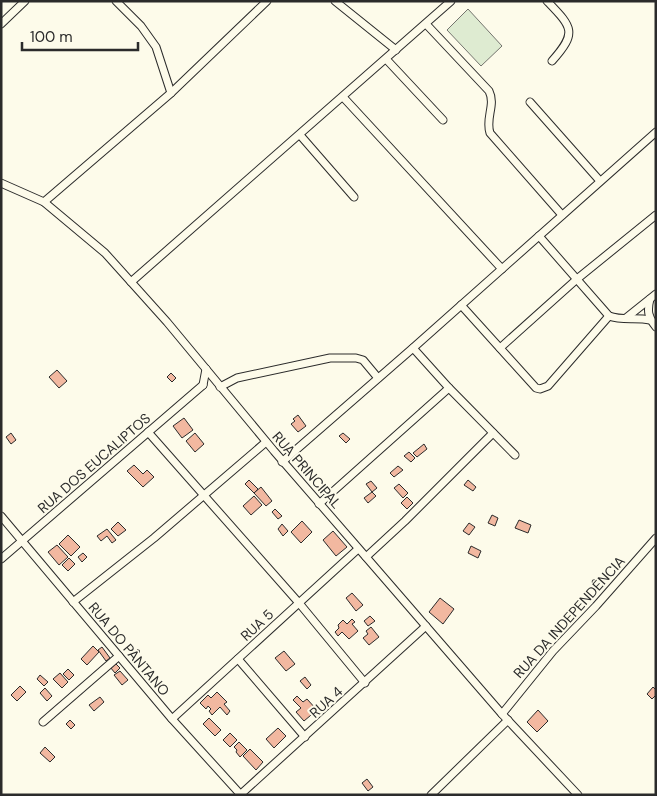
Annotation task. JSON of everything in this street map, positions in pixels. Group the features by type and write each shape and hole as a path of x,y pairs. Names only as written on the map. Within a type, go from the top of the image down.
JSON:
{"street":[{"path":"1,24 25,1"},
{"path":"116,1 141,26 156,48 171,94"},
{"path":"44,202 171,94 267,1"},
{"path":"335,1 396,50"},
{"path":"131,282 451,1"},
{"path":"547,1 566,21 569,28 569,36 565,47 552,61"},
{"path":"426,24 489,91 492,102 488,126 490,133 562,215"},
{"path":"386,59 443,120"},
{"path":"343,97 502,269"},
{"path":"530,102 600,181"},
{"path":"282,462 656,132"},
{"path":"300,135 354,197"},
{"name":"RUA PRINCIPAL","path":"1,183 44,202 105,253 206,369 282,462 502,714 578,795"},
{"path":"500,348 577,279 656,215"},
{"path":"539,236 609,316 619,319 643,318 650,320"},
{"path":"626,318 653,296"},
{"path":"653,296 647,311 650,320 656,327"},
{"path":"461,305 536,388 544,389 609,316"},
{"path":"413,348 514,455"},
{"path":"206,369 203,385 219,385 248,375 330,358 346,357 363,360 378,378"},
{"name":"RUA DOS EUCALIPTOS","path":"1,559 203,385"},
{"path":"319,504 449,388"},
{"path":"148,432 299,603 365,683"},
{"path":"366,558 493,432"},
{"path":"73,602 154,538 266,442"},
{"name":"RUA DO PÂNTANO","path":"1,516 172,719 241,795"},
{"name":"RUA DA INDEPENDÊNCIA","path":"502,714 553,651 656,538"},
{"name":"RUA 5","path":"172,719 358,549"},
{"name":"RUA 4","path":"241,795 426,626"},
{"path":"43,722 119,656"},
{"path":"238,659 305,737"},
{"path":"431,795 508,720"}],"green space":[{"path":"468,9 502,46 481,66 447,30"}],"building":[{"path":"57,370 67,381 59,388 49,377"},
{"path":"171,373 176,378 172,382 167,377"},
{"path":"298,415 306,426 298,432 291,424"},
{"path":"184,418 193,430 182,438 173,426"},
{"path":"11,433 16,440 11,444 6,437"},
{"path":"195,433 204,444 195,452 186,441"},
{"path":"343,433 350,439 346,443 339,436"},
{"path":"424,444 427,449 417,457 413,453"},
{"path":"409,452 415,458 411,462 404,456"},
{"path":"134,465 143,474 147,470 154,477 143,487 127,471"},
{"path":"398,466 403,470 394,477 390,473"},
{"path":"249,480 258,489 254,493 245,484"},
{"path":"468,480 476,487 473,491 464,485"},
{"path":"371,481 377,488 372,492 366,484"},
{"path":"399,484 408,493 403,498 394,488"},
{"path":"261,487 272,501 266,506 254,493"},
{"path":"372,492 376,496 368,503 364,498"},
{"path":"254,496 262,505 251,515 243,506"},
{"path":"407,497 413,503 407,509 401,503"},
{"path":"275,509 282,516 278,519 272,512"},
{"path":"492,515 498,518 495,526 488,523"},
{"path":"519,520 531,525 528,533 515,528"},
{"path":"302,521 312,532 301,543 291,532"},
{"path":"118,522 126,530 118,536 111,529"},
{"path":"469,523 475,527 469,535 463,531"},
{"path":"282,524 288,531 283,536 278,529"},
{"path":"107,529 116,540 112,543 107,536 101,541 97,536"},
{"path":"333,531 347,547 336,556 323,540"},
{"path":"68,535 80,547 71,556 59,544"},
{"path":"57,545 68,557 59,565 48,552"},
{"path":"471,546 481,551 478,558 468,553"},
{"path":"83,553 87,557 82,562 78,557"},
{"path":"69,558 75,564 68,571 62,565"},
{"path":"352,593 363,605 356,611 346,598"},
{"path":"440,598 454,609 443,624 429,612"},
{"path":"370,616 375,621 368,626 364,621"},
{"path":"352,619 355,622 352,624 358,631 349,639 342,632 338,636 335,632 339,628 338,625 343,620 347,624"},
{"path":"371,627 379,637 369,645 363,638 368,634 366,631"},
{"path":"93,646 99,652 87,665 81,659"},
{"path":"102,647 110,658 106,661 98,650"},
{"path":"284,651 295,664 286,671 275,658"},
{"path":"115,663 120,668 115,673 110,667"},
{"path":"68,669 74,675 69,680 63,674"},
{"path":"120,671 128,680 122,685 114,675"},
{"path":"60,673 68,682 62,688 53,679"},
{"path":"40,675 48,682 44,686 37,679"},
{"path":"305,677 311,685 307,689 300,681"},
{"path":"20,686 26,692 17,701 11,695"},
{"path":"653,687 656,690 656,695 652,699 647,694"},
{"path":"45,688 52,696 47,701 40,693"},
{"path":"217,692 227,702 224,704 230,711 227,715 220,707 212,715 209,711 211,709 208,706 206,709 200,703 208,695 211,698"},
{"path":"297,696 303,702 307,699 317,710 304,721 296,712 301,708 293,700"},
{"path":"100,697 104,702 94,711 89,705"},
{"path":"538,710 548,721 537,732 527,722"},
{"path":"209,718 221,730 215,736 203,724"},
{"path":"70,720 75,725 71,729 66,724"},
{"path":"278,728 286,736 274,748 266,739"},
{"path":"230,733 237,740 230,747 223,740"},
{"path":"239,742 247,750 240,757 234,747"},
{"path":"45,747 55,757 50,762 40,753"},
{"path":"250,749 263,762 256,770 243,756"},
{"path":"367,779 373,787 368,791 362,783"}]}
